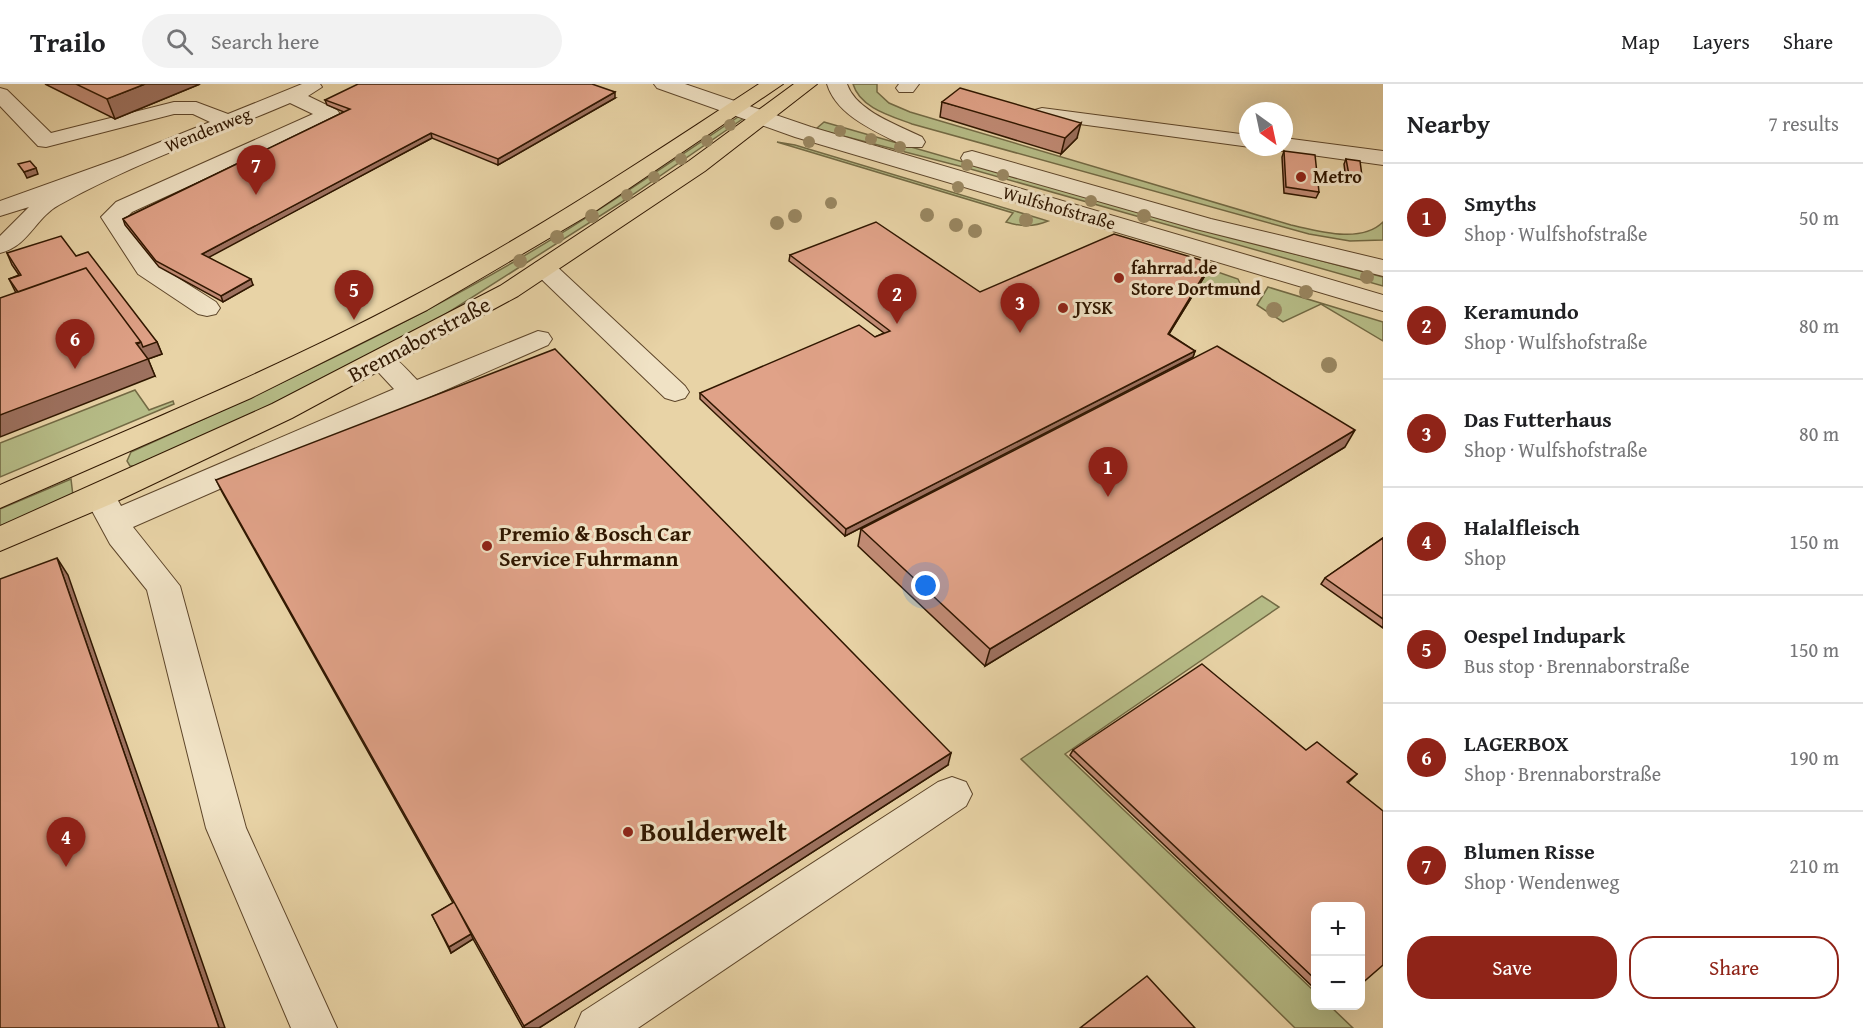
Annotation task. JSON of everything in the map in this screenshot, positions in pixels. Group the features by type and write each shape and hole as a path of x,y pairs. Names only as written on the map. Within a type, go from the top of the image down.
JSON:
{"main road":[{"name":"Brennaborstraße","path":"0,497 253,386 368,330 474,274 569,218 773,84"},
{"name":"Brennaborstraße","path":"0,538 107,509 282,411 509,291 697,166 764,118 793,106 807,84"},
{"path":"99,454 107,509"}],"street":[{"name":"Wendenweg","path":"0,209 131,162 318,84"},
{"path":"664,84 747,102 793,106"},
{"path":"717,84 747,102"},
{"path":"837,84 839,95 851,105 914,142"},
{"path":"0,94 46,141 157,110 174,108 196,108 229,122"},
{"path":"207,308 147,269 113,217 124,207 330,114 291,96"},
{"name":"Wulfshofstraße","path":"747,102 764,118 803,132 1383,303"},
{"path":"1042,114 1239,140"},
{"name":"Wulfshofstraße","path":"834,118 1204,224 1383,268"},
{"path":"1293,146 1383,158"},
{"name":"Wendenweg","path":"0,246 21,233 41,207 49,201 131,162"},
{"path":"1336,255 1383,254"},
{"path":"544,268 675,392"},
{"path":"314,1028 225,828 163,586 121,536 107,509 413,392 538,339"},
{"path":"381,360 413,392"},
{"path":"598,1028 952,794"}],"green space":[{"path":"853,84 877,84 877,92 889,103 910,112 1291,225 1351,234 1374,229 1383,222 1383,240 1350,241 1309,234 912,124 869,105 862,99"},
{"path":"738,117 744,118 625,200 424,328 248,416 135,466 130,466 127,461 131,452 327,361 470,287 573,226"},
{"path":"824,122 1148,215 1383,277 1383,286 967,168 816,129"},
{"path":"777,142 795,145 1048,221 1027,226 1006,222 1013,213"},
{"path":"1209,269 1238,279 1243,290 1240,297 1199,285"},
{"path":"1268,287 1383,322 1383,341 1321,304 1283,322 1257,305"},
{"path":"135,390 149,410 173,401 174,404 0,477 0,443"},
{"path":"71,479 73,496 0,526 0,509"},
{"path":"1262,596 1279,607 1065,754 1311,988 1311,1010 1334,1010 1353,1028 1295,1028 1021,759"}],"building":[{"path":"76,84 145,84 107,99"},
{"path":"358,84 592,84 615,92 498,159 431,133 202,254 251,279 221,296 156,261 123,219 350,109 325,100"},
{"path":"960,88 1081,123 1065,138 942,102"},
{"path":"1293,152 1315,155 1319,192 1286,187 1284,156 1293,156"},
{"path":"1346,159 1360,161 1362,176 1349,175"},
{"path":"30,161 36,168 24,172 18,164"},
{"path":"876,222 980,292 1114,234 1211,263 1168,334 1195,351 846,529 700,393 859,325 875,337 890,331 790,255"},
{"path":"61,236 76,256 88,252 157,342 143,347 86,268 18,292 9,279 21,275 7,253"},
{"path":"86,268 141,342 136,343 148,359 0,415 0,298"},
{"path":"1217,346 1355,430 990,649 861,529"},
{"path":"555,349 951,753 524,1026 216,480"},
{"path":"1383,538 1383,619 1325,578"},
{"path":"57,558 219,1028 0,1028 0,579"},
{"path":"1202,664 1306,750 1317,742 1357,774 1347,782 1383,811 1383,965 1365,981 1365,902 1311,902 1311,975 1073,750"},
{"path":"454,902 471,934 449,947 432,915"},
{"path":"1147,976 1195,1028 1080,1028"}],"place":[{"name":"Metro","path":"1301,177"},
{"name":"Blumen Risse","path":"256,195"},
{"name":"fahrrad.de Store Dortmund","path":"1119,278"},
{"name":"JYSK","path":"1063,308"},
{"name":"Oespel Indupark","path":"354,320"},
{"name":"Keramundo","path":"897,324"},
{"name":"Das Futterhaus","path":"1020,333"},
{"name":"LAGERBOX","path":"75,369"},
{"name":"Smyths","path":"1108,497"},
{"name":"Premio & Bosch Car Service Fuhrmann","path":"487,546"},
{"name":"Boulderwelt","path":"628,832"},
{"name":"Halalfleisch","path":"66,867"}]}
